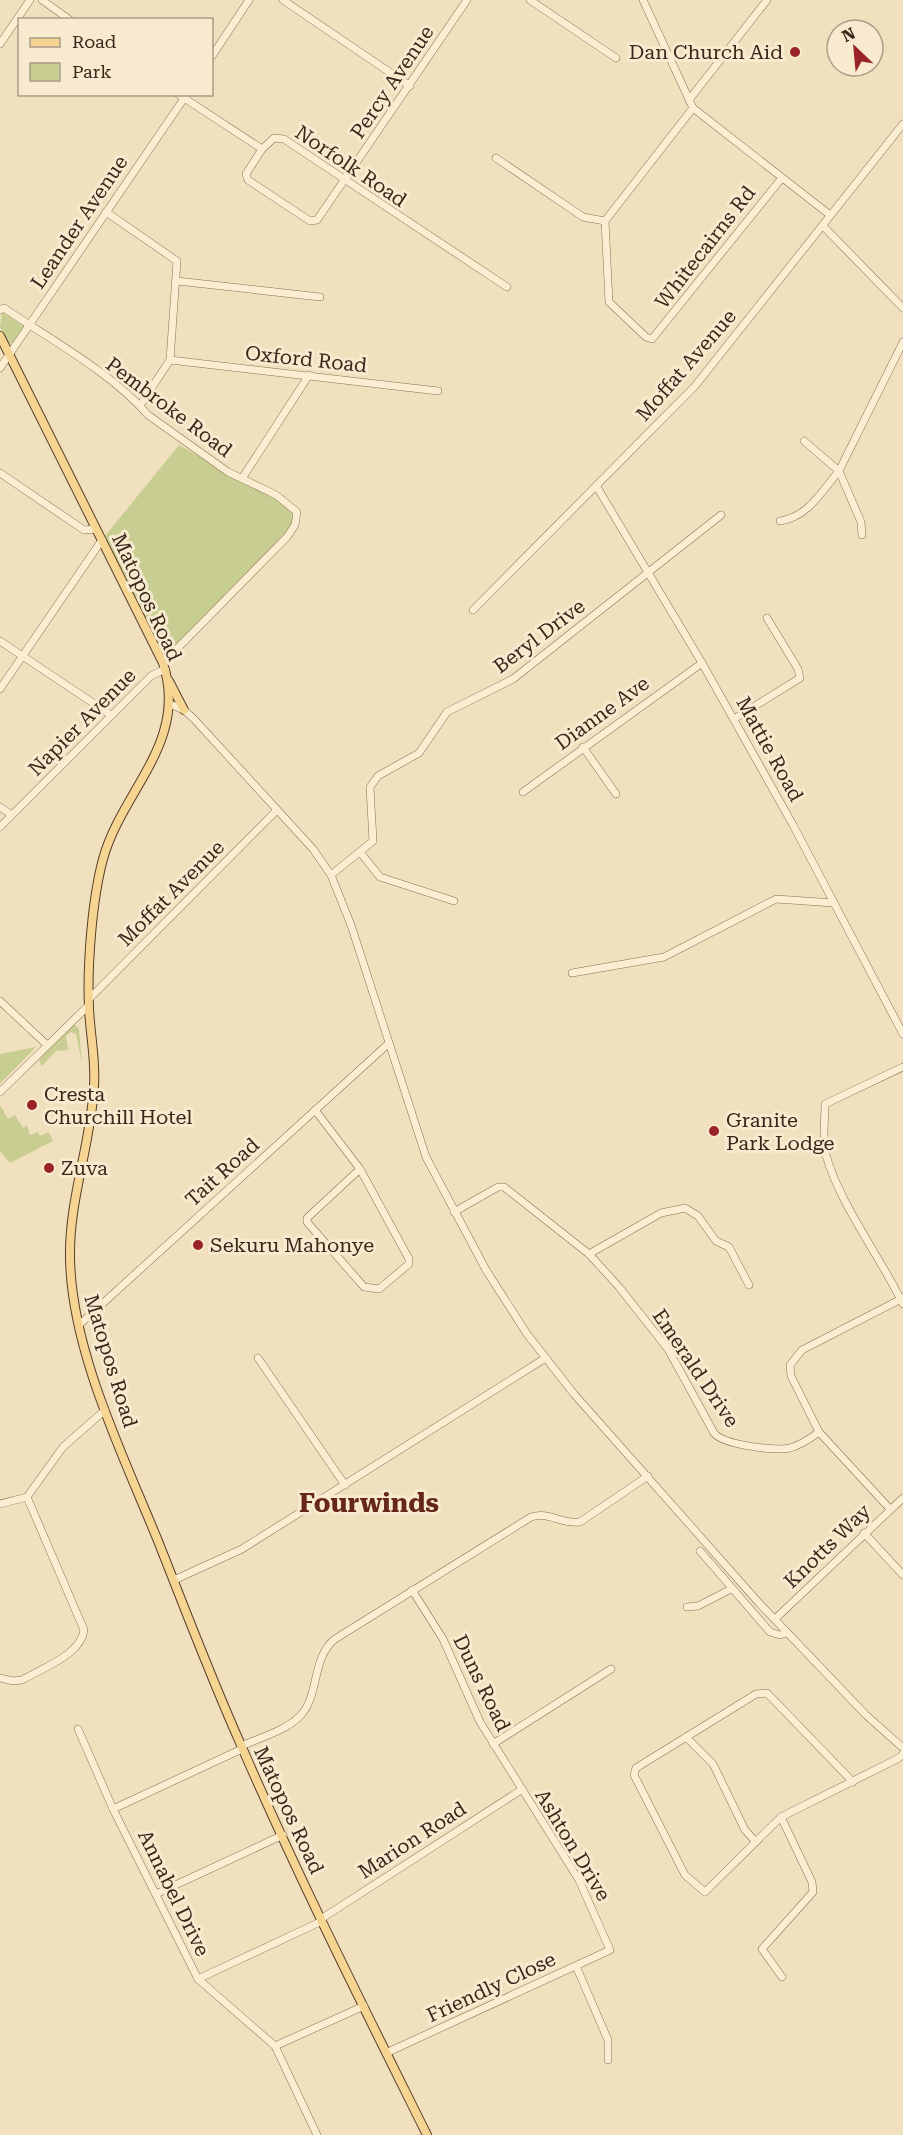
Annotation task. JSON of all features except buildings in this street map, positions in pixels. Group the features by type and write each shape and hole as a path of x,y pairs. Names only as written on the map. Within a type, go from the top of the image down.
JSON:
{"main road":[{"name":"Matopos Road","path":"0,336 164,666 170,704 160,746 104,855 96,898 89,1002 94,1055 94,1092 73,1204 70,1247 71,1282 79,1325 105,1410 242,1748 322,1920 427,2135"},
{"path":"167,679 184,710"}],"street":[{"path":"0,44 30,0"},
{"path":"42,0 67,18"},
{"path":"213,54 249,0"},
{"path":"283,0 410,86"},
{"name":"Percy Avenue","path":"262,149 246,174 248,180 310,221 317,220 467,0"},
{"path":"530,0 616,58"},
{"path":"643,0 693,108 780,179 830,215"},
{"path":"689,100 767,0"},
{"path":"183,96 262,149"},
{"name":"Leander Avenue","path":"0,368 183,96"},
{"path":"496,158 583,218 605,221 693,108"},
{"name":"Moffat Avenue","path":"473,609 597,487 695,386 903,124"},
{"name":"Norfolk Road","path":"262,149 274,138 284,140 507,287"},
{"name":"Whitecairns Rd","path":"605,221 609,302 648,339 656,336 780,179"},
{"path":"106,212 175,258 177,281 170,360 141,404"},
{"path":"823,226 903,308"},
{"path":"177,281 320,297"},
{"name":"Pembroke Road","path":"1,308 29,325 141,404 148,415 228,472 243,477 294,508 297,517 287,537 164,666"},
{"path":"780,521 799,515 807,509 838,471 903,342"},
{"name":"Oxford Road","path":"170,360 438,391"},
{"path":"243,477 309,375"},
{"path":"804,441 838,471 861,522 862,535"},
{"path":"0,473 84,530 96,529"},
{"name":"Mattie Road","path":"597,487 734,719 903,1034"},
{"path":"649,573 721,514"},
{"path":"0,689 102,540"},
{"name":"Beryl Drive","path":"332,876 373,841 370,787 378,776 419,753 447,712 513,679 649,573"},
{"path":"734,719 800,678 798,669 767,618"},
{"path":"0,641 111,715"},
{"name":"Dianne Ave","path":"523,792 702,663"},
{"name":"Napier Avenue","path":"0,827 111,715 164,666"},
{"path":"170,704 184,710 313,849 332,876 351,925 426,1157 501,1295 544,1359 787,1633 866,1715 903,1748"},
{"path":"583,747 616,794"},
{"path":"0,807 12,815"},
{"name":"Moffat Avenue","path":"0,1092 276,811"},
{"path":"360,852 380,877 454,901"},
{"path":"572,973 664,957 776,899 834,903"},
{"path":"0,1001 46,1044"},
{"name":"Tait Road","path":"79,1325 388,1044"},
{"path":"890,1509 819,1432 791,1377 792,1360 802,1350 902,1301 851,1209 829,1164 824,1147 825,1104 903,1067"},
{"path":"315,1110 360,1169 409,1259 410,1264 379,1289 364,1287 307,1222 307,1218 360,1169"},
{"name":"Emerald Drive","path":"454,1212 498,1187 504,1186 589,1254 668,1348 720,1439 785,1448 797,1446 819,1432"},
{"path":"589,1254 662,1213 685,1209 698,1216 716,1241 729,1247 749,1285"},
{"path":"258,1358 345,1485"},
{"path":"174,1580 242,1549 544,1359"},
{"path":"0,1504 27,1497 63,1447 105,1410"},
{"path":"113,1809 242,1748 300,1716 306,1707 327,1646 412,1590 531,1516 540,1514 569,1523 580,1522 648,1476"},
{"path":"0,1678 13,1681 22,1680 74,1649 84,1635 84,1630 27,1497"},
{"name":"Knotts Way","path":"775,1619 903,1498"},
{"path":"864,1533 903,1575"},
{"path":"700,1551 731,1590 770,1632 780,1635 787,1633"},
{"name":"Duns Road","path":"412,1590 443,1639 469,1701 521,1790"},
{"path":"687,1607 698,1606 731,1590"},
{"path":"493,1744 611,1670"},
{"path":"853,1782 767,1693 756,1694 686,1737 636,1768 634,1775 685,1875 705,1892 781,1817 853,1782 903,1754"},
{"name":"Annabel Drive","path":"78,1729 113,1809 198,1979 275,2046"},
{"path":"686,1737 712,1764 745,1830 756,1842"},
{"name":"Marion Road","path":"198,1979 322,1920 521,1790"},
{"name":"Ashton Drive","path":"521,1790 579,1880 610,1950"},
{"path":"781,1817 812,1882 813,1892 762,1949 782,1977"},
{"path":"156,1894 283,1835"},
{"name":"Friendly Close","path":"386,2053 610,1950"},
{"path":"576,1966 608,2040 608,2060"},
{"path":"317,2135 275,2046 364,2006"}],"green space":[{"path":"2,312 25,327 13,343 8,343 0,327"},
{"path":"179,445 287,506 292,511 293,521 285,537 165,656 105,536"},
{"path":"75,1025 79,1029 82,1064 76,1034 71,1032 66,1036 68,1050 56,1051 42,1066 39,1060 70,1026"},
{"path":"36,1047 0,1084 0,1054"},
{"path":"0,1105 8,1119 15,1115 23,1128 27,1125 30,1135 38,1132 40,1136 49,1132 53,1141 10,1163 0,1151"}],"place":[{"name":"Dan Church Aid","path":"795,52"},
{"name":"Cresta Churchill Hotel","path":"32,1105"},
{"name":"Granite Park Lodge","path":"714,1131"},
{"name":"Zuva","path":"49,1168"},
{"name":"Sekuru Mahonye","path":"198,1245"}],"district":[{"name":"Fourwinds","path":"369,1503"}]}
